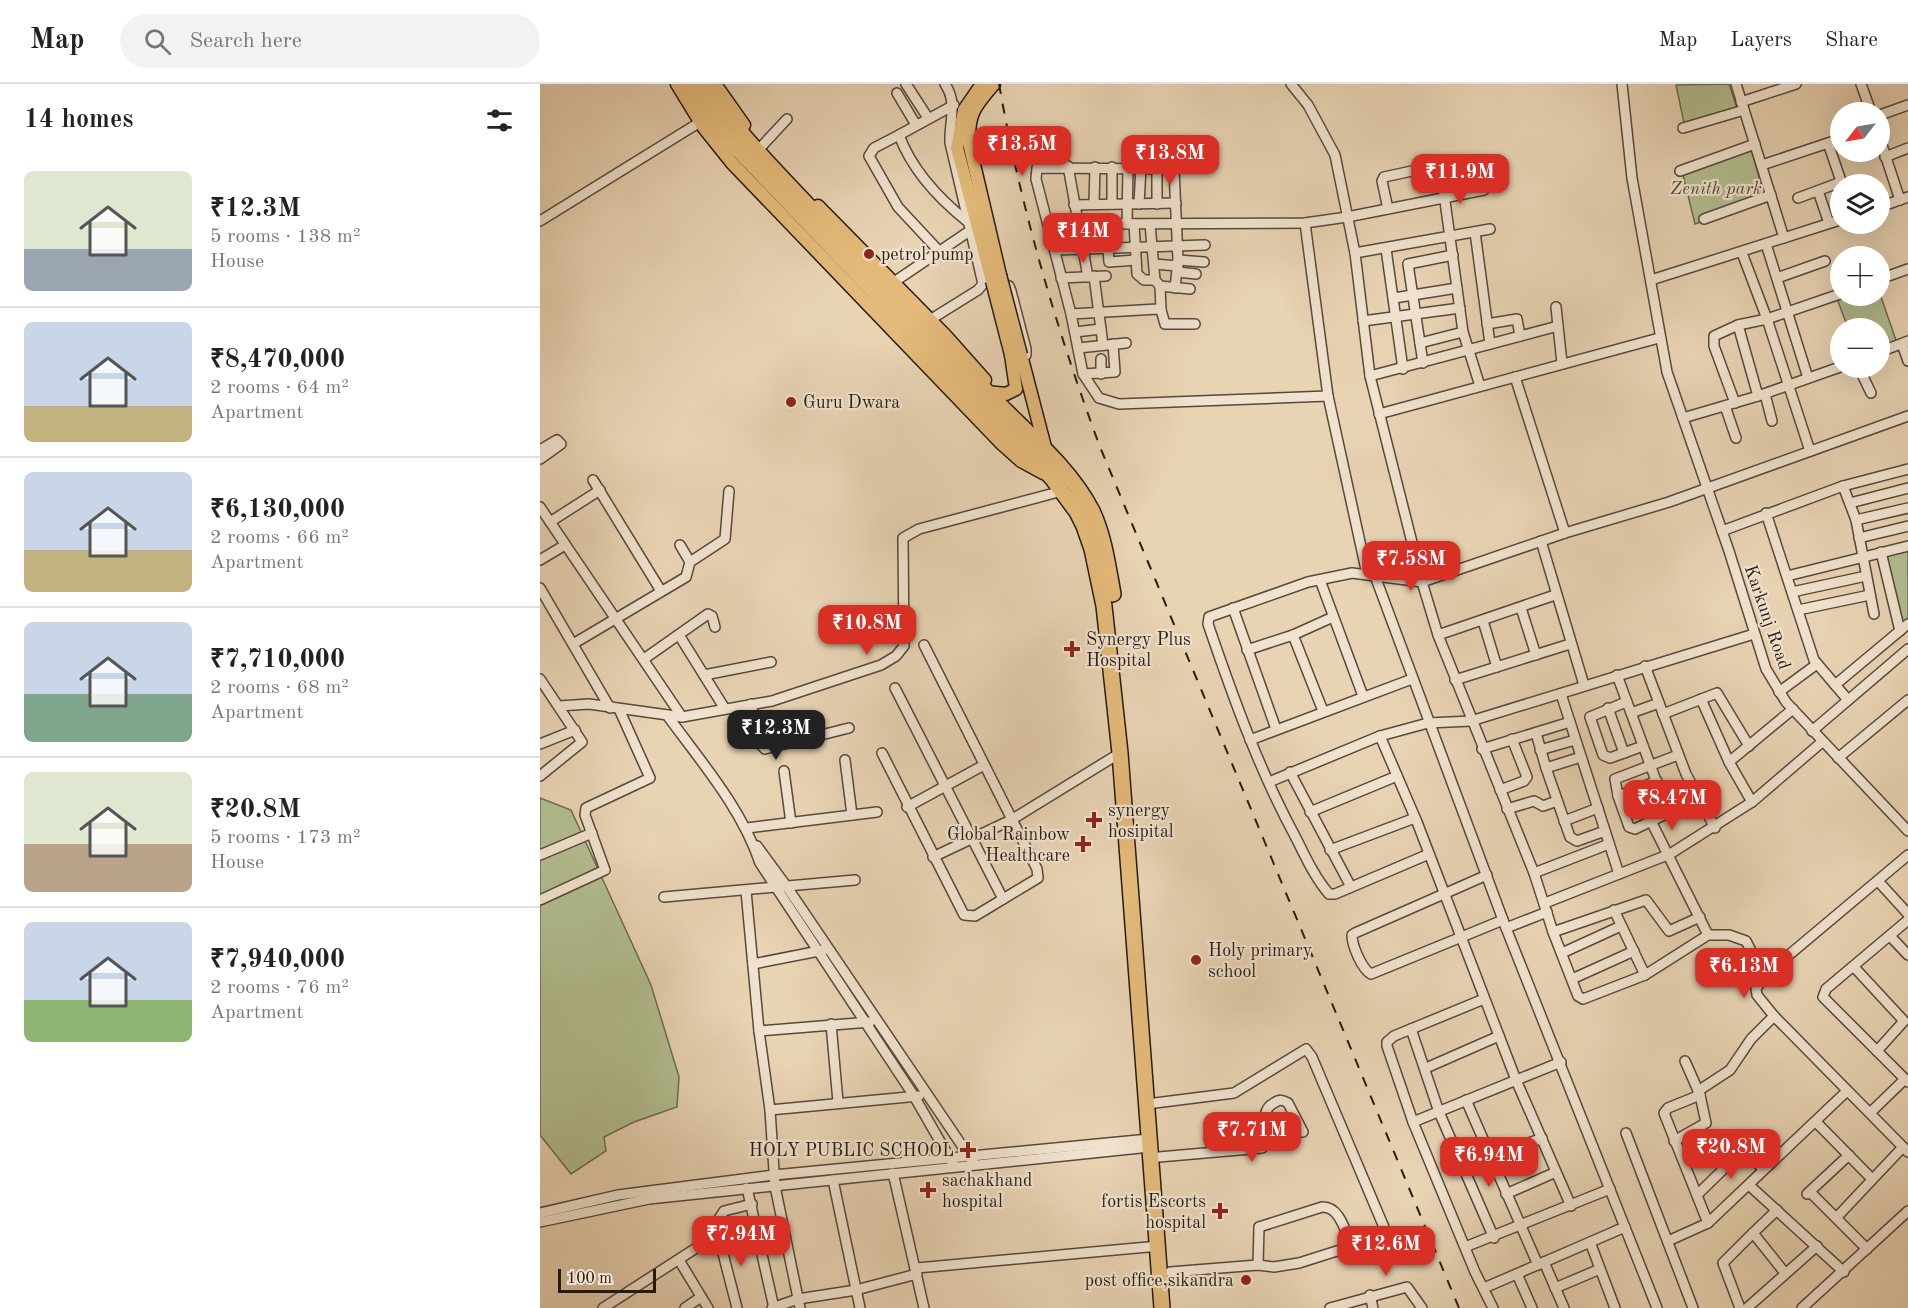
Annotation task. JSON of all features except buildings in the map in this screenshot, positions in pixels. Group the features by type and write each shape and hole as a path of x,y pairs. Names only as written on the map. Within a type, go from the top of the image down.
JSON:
{"highway":[{"path":"691,84 705,119 916,329 991,393 1077,488 1092,511 1106,555 1113,597 1155,1103 1153,1148 1170,1272 1171,1308"},
{"path":"706,84 716,102 765,160 1052,478 1084,526 1099,578 1120,753 1153,1148 1162,1308"}],"main road":[{"path":"677,84 705,119"},
{"path":"715,84 761,147 894,282 916,329"},
{"path":"982,84 964,110 957,148 1017,384 1016,389 1006,394 991,393"},
{"path":"994,84 974,108 969,122 969,143 1046,452"}],"street":[{"path":"906,84 928,118"},
{"path":"945,84 954,105 950,143 983,284"},
{"path":"1291,84 1308,105 1329,140 1335,155 1355,253 1370,376 1422,582 1438,635 1482,749 1534,873 1553,933 1580,999 1645,975 1708,935 1729,935 1746,941 1764,976"},
{"name":"Karkunj Road","path":"1622,84 1632,178 1659,338 1667,372 1722,531 1766,669 1793,710 1908,831"},
{"path":"1736,84 1784,238"},
{"path":"1683,128 1796,84"},
{"path":"1861,84 1867,102"},
{"path":"897,93 916,125"},
{"path":"938,250 898,207 869,156 874,148 954,105"},
{"path":"1890,112 1908,105"},
{"path":"540,221 705,119"},
{"path":"761,147 787,119"},
{"path":"899,135 922,176 942,201 970,226"},
{"path":"1762,165 1828,143 1839,174"},
{"path":"1680,171 1755,144"},
{"path":"1890,154 1908,148"},
{"path":"1888,162 1904,198"},
{"path":"1388,209 1382,181 1384,177 1438,164 1441,167 1463,332 1480,386"},
{"path":"1175,288 1178,246 1174,169 1042,166 1035,172 1071,314 1083,374 1100,398 1119,404 1328,396"},
{"path":"1068,166 1082,249 1100,311 1103,345"},
{"path":"1094,204 1095,167"},
{"path":"1112,167 1112,204"},
{"path":"1128,167 1127,204 1136,247 1139,278 1175,288 1190,289"},
{"path":"1139,204 1141,167"},
{"path":"1157,168 1157,204"},
{"path":"1798,198 1830,187"},
{"path":"1048,222 1077,224 1305,223 1484,190"},
{"path":"1650,280 1742,253 1829,223 1818,191"},
{"path":"1704,219 1771,195"},
{"path":"1074,205 1176,203"},
{"path":"1305,223 1328,396 1371,575 1505,924 1657,1308"},
{"path":"1106,224 1109,262 1136,260"},
{"path":"1150,224 1154,264 1165,324 1196,324"},
{"path":"894,282 970,226"},
{"path":"1355,253 1490,229"},
{"path":"1475,232 1490,344"},
{"path":"1766,244 1808,378"},
{"path":"1055,250 1204,245"},
{"path":"1405,245 1423,363"},
{"path":"1386,249 1398,317 1403,369"},
{"path":"1742,253 1767,319 1810,451"},
{"path":"1408,264 1453,255"},
{"path":"1777,278 1825,261"},
{"path":"1154,264 1178,266 1204,262"},
{"path":"1178,266 1196,274"},
{"path":"1890,276 1908,270"},
{"path":"1061,278 1106,276"},
{"path":"916,329 978,290 983,284 1004,282 1010,286 1026,349 1021,357"},
{"path":"1394,298 1456,288"},
{"path":"1735,403 1713,340 1717,334 1738,325 1767,319 1830,298"},
{"path":"1556,307 1562,363"},
{"path":"1363,321 1460,308"},
{"path":"1071,314 1161,309"},
{"path":"1487,324 1517,319 1520,336"},
{"path":"1738,325 1772,422"},
{"path":"1370,376 1558,326"},
{"path":"1075,332 1101,329"},
{"path":"1420,343 1463,332"},
{"path":"1379,414 1659,338"},
{"path":"1890,348 1905,342 1908,361"},
{"path":"1078,348 1126,343"},
{"path":"1083,374 1112,373 1116,369 1113,344"},
{"path":"1101,359 1101,374"},
{"path":"1683,418 1761,395 1830,370"},
{"path":"1515,377 1565,532"},
{"path":"1864,378 1871,393"},
{"path":"1725,406 1736,438"},
{"path":"1430,854 1332,895 1326,891 1281,811 1250,740 1207,621 1212,615 1320,579 1352,573 1422,582 1565,532 1669,502 1908,416"},
{"path":"1722,531 1844,486 1908,469"},
{"path":"593,480 661,591"},
{"path":"1844,486 1856,520 1874,614"},
{"path":"1850,503 1908,488"},
{"path":"550,522 600,490"},
{"path":"573,644 686,577 690,562 725,539 729,491"},
{"path":"559,706 589,704 682,717 751,704 861,674 896,656 904,646 901,544 903,538 909,533 1062,491"},
{"path":"540,507 682,717"},
{"path":"1856,520 1908,508"},
{"path":"1766,513 1817,664 1848,700"},
{"path":"1859,538 1908,526"},
{"path":"1541,541 1584,686"},
{"path":"540,560 565,545"},
{"path":"680,545 690,562"},
{"path":"1787,576 1908,546"},
{"path":"1881,552 1900,631"},
{"path":"1792,592 1866,576"},
{"path":"1320,579 1363,696"},
{"path":"540,588 615,708 650,778 586,808 585,815 605,870 540,900"},
{"path":"1798,610 1870,595"},
{"path":"1438,635 1556,596"},
{"path":"1233,608 1276,729"},
{"path":"1521,608 1536,655"},
{"path":"644,659 710,614 715,627"},
{"path":"1247,650 1293,635 1333,617"},
{"path":"1483,621 1497,667"},
{"path":"1835,685 1908,624"},
{"path":"1269,782 1380,736 1428,723 1472,721 1754,634"},
{"path":"679,635 725,709"},
{"path":"1293,635 1323,711"},
{"path":"1455,680 1570,644"},
{"path":"882,753 907,807 964,915 975,916 1038,878 1037,868 924,645"},
{"path":"1812,731 1908,649"},
{"path":"704,675 771,662"},
{"path":"1779,692 1817,664"},
{"path":"1645,666 1697,799 1715,828"},
{"path":"1617,675 1668,813"},
{"path":"540,679 582,741 540,776"},
{"path":"1250,740 1412,679"},
{"path":"895,688 1003,899"},
{"path":"1561,694 1619,874"},
{"path":"1663,714 1719,694 1749,746"},
{"path":"540,699 551,696"},
{"path":"1701,699 1729,762 1752,802"},
{"path":"1838,758 1908,700"},
{"path":"1626,702 1590,717 1603,755 1606,759 1644,746"},
{"path":"1631,713 1659,703"},
{"path":"751,704 760,744 765,749 849,728"},
{"path":"1608,708 1624,753"},
{"path":"1729,762 1793,710"},
{"path":"667,715 747,828 760,862 777,888 879,1022 973,1161"},
{"path":"1482,749 1570,722"},
{"path":"540,744 575,730"},
{"path":"1536,732 1557,801 1573,840 1605,831"},
{"path":"1380,736 1416,818 1516,1080 1570,1206"},
{"path":"1500,790 1524,781 1527,777 1512,740"},
{"path":"1540,750 1575,740"},
{"path":"1487,875 1352,935 1366,970 1371,974 1505,924 1546,908 1619,874 1670,855 1752,802 1822,742"},
{"path":"933,857 1011,820 1120,753"},
{"path":"1678,754 1615,779 1618,796 1631,830 1697,799"},
{"path":"1546,768 1581,757"},
{"path":"844,760 852,815"},
{"path":"907,807 984,765"},
{"path":"783,771 791,823"},
{"path":"1290,772 1351,887"},
{"path":"1310,812 1397,776"},
{"path":"1618,796 1657,781"},
{"path":"1507,810 1534,801 1543,806 1557,801"},
{"path":"1564,821 1598,808"},
{"path":"747,828 877,812"},
{"path":"1330,850 1416,818"},
{"path":"1651,821 1708,935"},
{"path":"540,855 592,833"},
{"path":"1534,873 1609,844"},
{"path":"755,845 787,887 952,1162"},
{"path":"1837,1217 1872,1179 1906,1150 1774,1016 1757,995 1758,984 1764,976 1908,855"},
{"path":"664,897 855,880"},
{"path":"1878,881 1908,914"},
{"path":"746,891 759,1031 770,1110 775,1186 799,1304"},
{"path":"1553,933 1614,910 1648,901 1669,931 1700,917"},
{"path":"1614,910 1645,975"},
{"path":"1870,1113 1907,1081 1823,997 1826,989 1908,920"},
{"path":"1562,953 1621,926"},
{"path":"1890,936 1908,955"},
{"path":"753,964 824,950"},
{"path":"1572,979 1634,951"},
{"path":"1854,967 1907,1021 1877,1051"},
{"path":"1484,999 1390,1039 1387,1046 1413,1122 1492,1308"},
{"path":"1708,1223 1674,1141 1665,1110 1699,1093 1730,1070 1751,1039 1774,1016"},
{"path":"759,1031 879,1022"},
{"path":"831,1024 838,1102"},
{"path":"1411,1029 1439,1112 1494,1238"},
{"path":"1426,1068 1499,1036"},
{"path":"1155,1103 1234,1093 1306,1049 1312,1057 1386,1229 1385,1235 1381,1237 1299,1263 1274,1267 1258,1264 1170,1272"},
{"path":"1674,1141 1706,1123 1699,1093 1685,1060"},
{"path":"1413,1122 1561,1062"},
{"path":"1668,1240 1708,1223 1750,1186 1764,1169 1847,1091"},
{"path":"770,1110 928,1095"},
{"path":"1466,1100 1520,1227 1564,1308"},
{"path":"540,1213 618,1195 774,1175 1153,1148 1262,1148 1266,1143 1265,1112 1271,1104 1278,1101 1288,1103 1303,1132"},
{"path":"1816,1122 1872,1179"},
{"path":"1626,1133 1693,1308"},
{"path":"1491,1158 1542,1138"},
{"path":"1697,1195 1742,1151 1764,1169"},
{"path":"1850,1155 1808,1194 1837,1217 1867,1249"},
{"path":"540,1222 649,1199 893,1173 952,1162"},
{"path":"1506,1194 1556,1172"},
{"path":"893,1173 924,1308"},
{"path":"833,1180 860,1308"},
{"path":"1750,1186 1844,1272"},
{"path":"747,1188 774,1308 856,1290 917,1271 1159,1246"},
{"path":"1465,1247 1494,1238 1610,1189"},
{"path":"736,1308 718,1234 722,1213 752,1204"},
{"path":"1258,1264 1259,1227 1322,1207 1333,1209 1352,1246"},
{"path":"1740,1308 1723,1263 1777,1210"},
{"path":"1802,1308 1907,1212"},
{"path":"1484,1288 1625,1227"},
{"path":"1753,1233 1785,1273"},
{"path":"603,1308 718,1234"},
{"path":"1590,1242 1615,1308"},
{"path":"1747,1308 1817,1246"},
{"path":"679,1260 708,1308"},
{"path":"1555,1288 1600,1269"},
{"path":"1517,1274 1532,1308"},
{"path":"1330,1308 1407,1287 1422,1308"},
{"path":"1371,1295 1373,1308"},
{"path":"685,1308 701,1297"}],"green space":[{"path":"1729,84 1737,108 1684,123 1676,85"},
{"name":"Zenith park","path":"1751,147 1765,200 1695,224 1682,171"},
{"path":"1840,306 1884,306 1888,318 1844,318"},
{"path":"1890,323 1898,346 1890,349"},
{"path":"1908,547 1908,618 1901,624 1881,553"},
{"path":"540,798 571,810 651,985 679,1077 677,1107 634,1122 604,1137 606,1151 571,1174 540,1135"}],"railway":[{"path":"999,84 1018,177 1041,268 1100,447 1459,1308"}],"place":[{"name":"petrol pump","path":"869,254"},
{"name":"Guru Dwara","path":"791,402"},
{"name":"Synergy Plus Hospital","path":"1072,649"},
{"name":"synergy hosipital","path":"1094,820"},
{"name":"Global Rainbow Healthcare","path":"1083,844"},
{"name":"Holy primary school","path":"1196,960"},
{"name":"HOLY PUBLIC SCHOOL","path":"968,1150"},
{"name":"sachakhand hospital","path":"928,1190"},
{"name":"fortis Escorts hospital","path":"1220,1211"},
{"name":"post office,sikandra","path":"1246,1280"}]}
